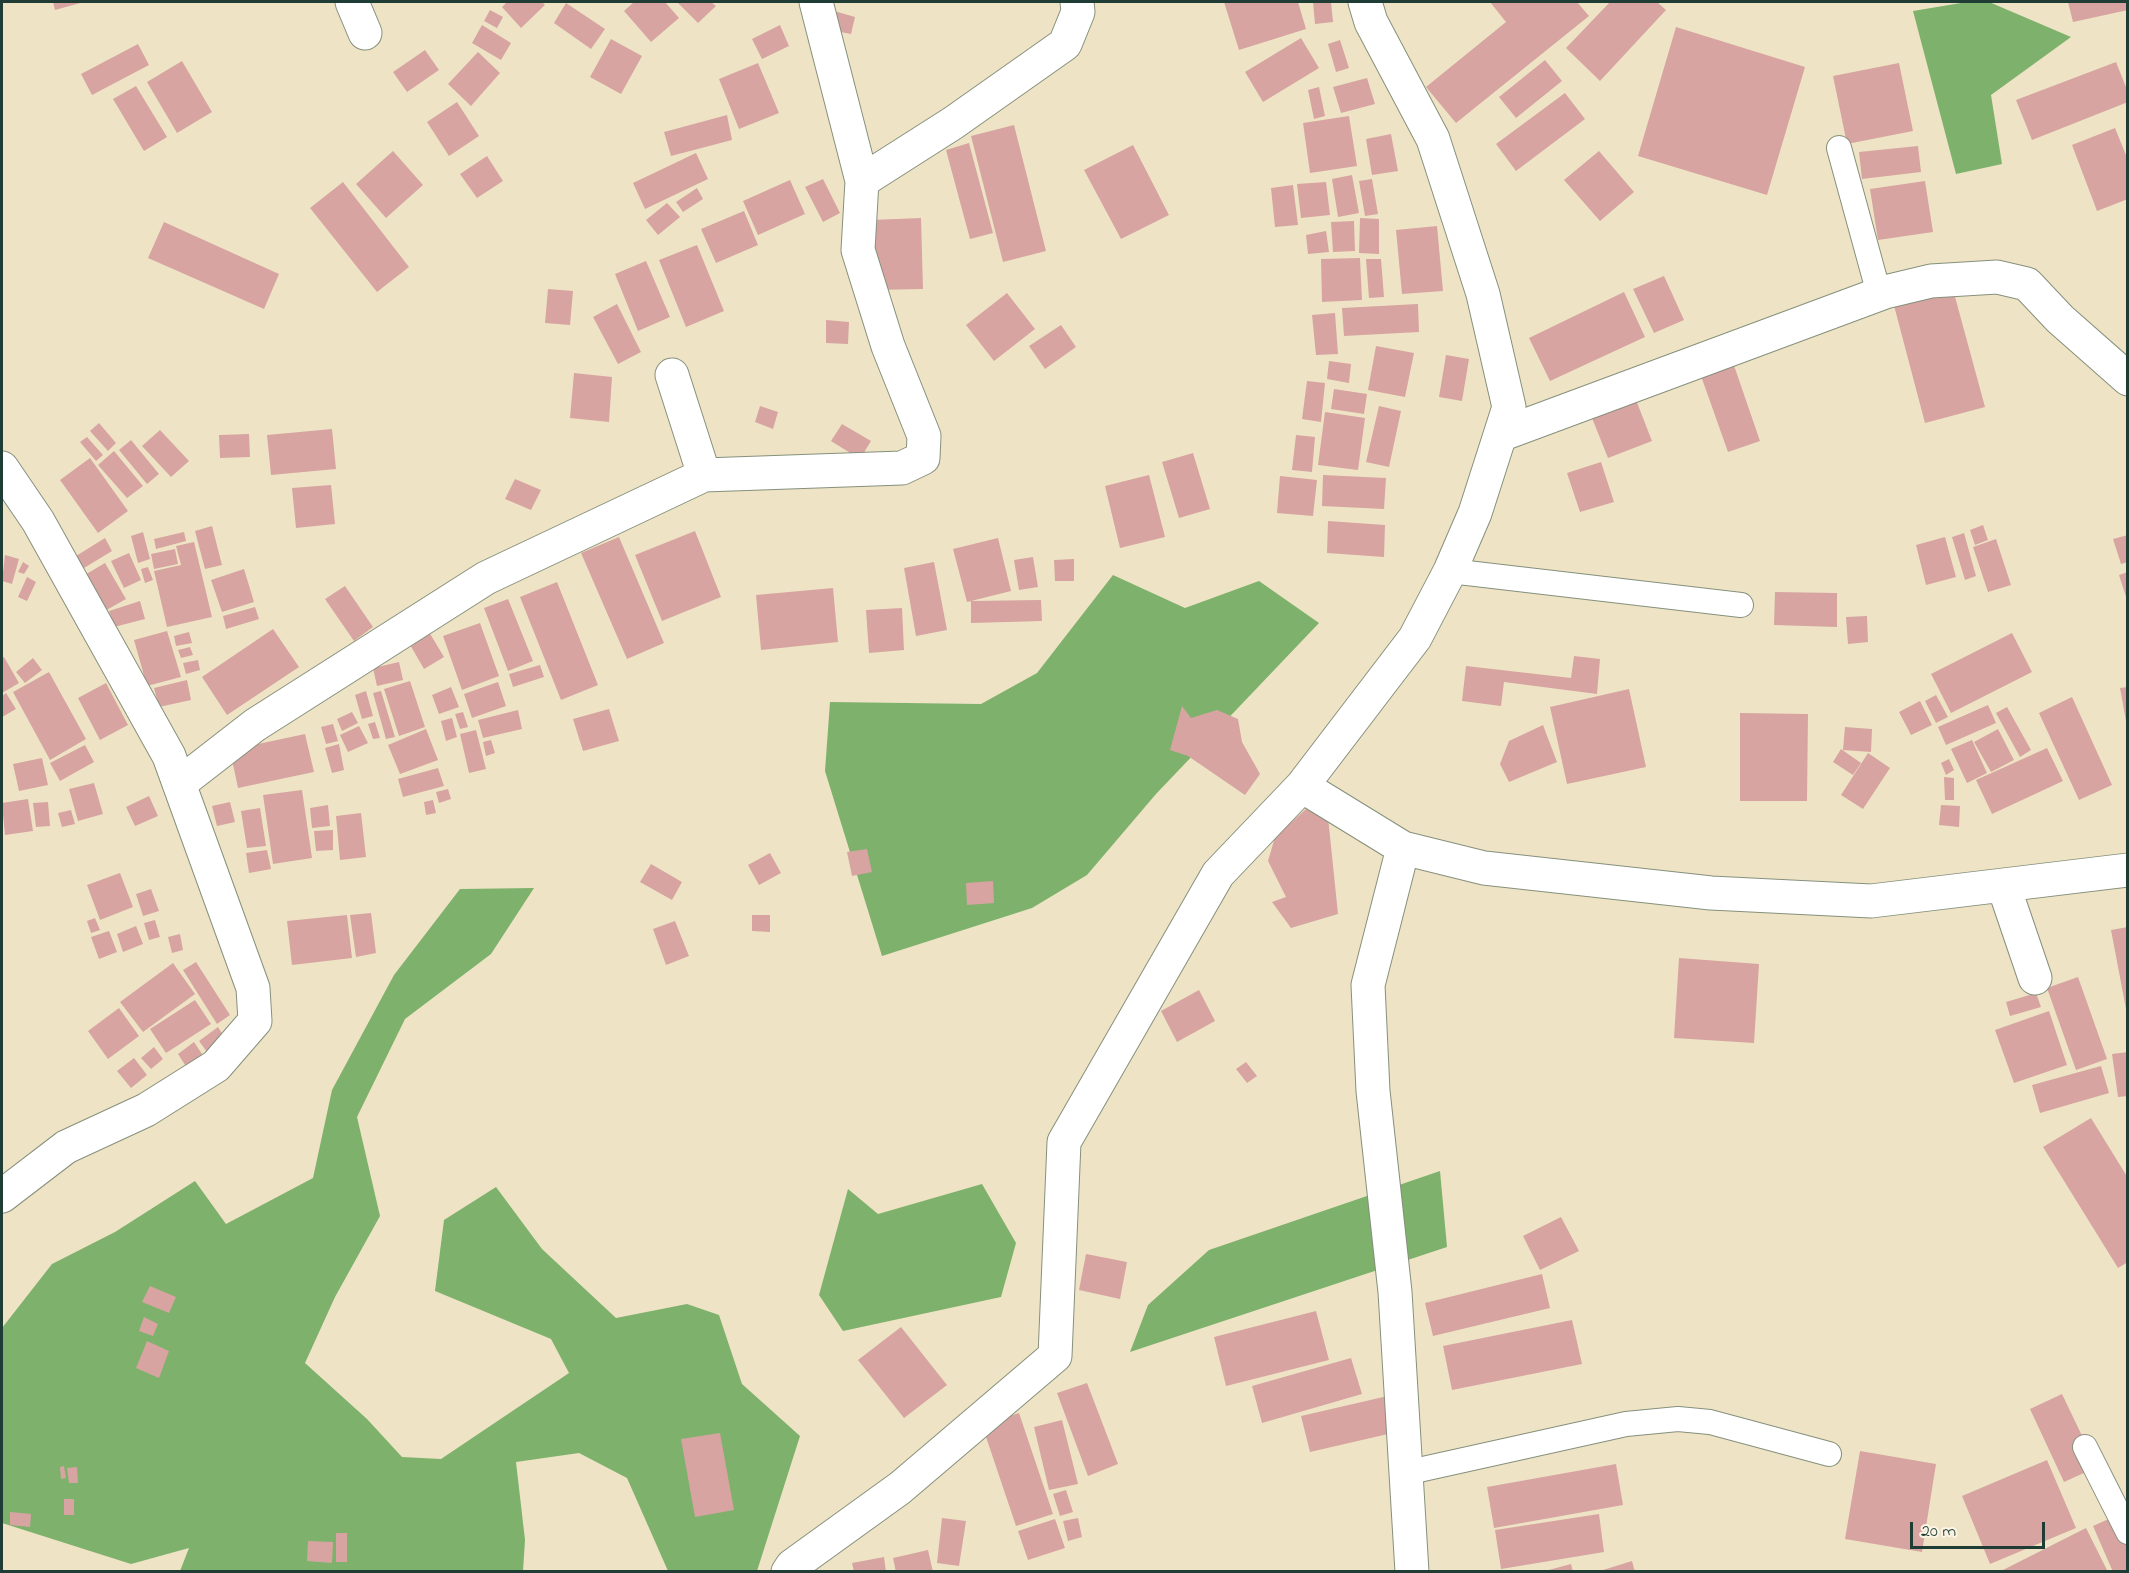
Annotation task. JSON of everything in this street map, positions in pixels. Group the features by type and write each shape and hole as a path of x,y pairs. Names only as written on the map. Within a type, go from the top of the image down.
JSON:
{"street":[{"path":"352,2 365,33"},
{"path":"179,784 255,725 486,578 704,475 902,468 923,458 924,435 888,346 858,250 862,181 816,2"},
{"path":"862,181 953,123 1065,44 1078,12 1077,2"},
{"path":"788,1572 792,1566 900,1488 1054,1356 1064,1142 1218,874 1302,786 1415,638 1450,571 1475,513 1509,407 1483,294 1433,139 1371,22 1365,2"},
{"path":"1500,435 1879,294 1931,280 1997,277 2026,284 2060,319 2127,379"},
{"path":"672,375 704,475"},
{"path":"2,468 38,521 123,670 168,756 253,988 255,1021 216,1066 146,1110 66,1147 2,1196"},
{"path":"1302,786 1403,848 1484,868 1711,893 1871,901 2127,870"},
{"path":"1403,848 1368,985 1372,1091 1395,1292 1412,1572"},
{"path":"2004,886 2035,978"}],"lane":[{"path":"1839,148 1879,294"},
{"path":"1450,571 1741,605"},
{"path":"1405,1473 1626,1424 1678,1419 1710,1422 1828,1454"},
{"path":"2085,1448 2127,1532"}],"green space":[{"path":"1967,2 1989,2 2071,37 1991,95 2002,164 1956,174 1913,11"},
{"path":"1113,575 1185,608 1259,581 1319,623 1156,794 1087,875 1032,908 882,956 825,771 830,702 981,704 1037,673"},
{"path":"534,888 491,954 405,1019 357,1117 380,1216 335,1297 305,1363 367,1419 402,1457 441,1459 569,1373 551,1339 435,1291 444,1220 496,1187 542,1249 616,1318 687,1304 719,1315 742,1384 800,1436 757,1571 668,1571 627,1478 579,1453 516,1462 525,1540 523,1571 180,1571 189,1548 131,1564 2,1523 2,1328 52,1264 115,1232 195,1181 226,1224 313,1178 332,1090 394,975 460,889"},
{"path":"1440,1171 1447,1247 1130,1352 1148,1305 1209,1250"},
{"path":"982,1184 1016,1243 1001,1297 843,1331 819,1295 848,1189 878,1214"}],"building":[{"path":"53,2 84,2 55,10"},
{"path":"507,2 542,2 545,5 521,28 502,7"},
{"path":"634,2 665,2 679,18 651,42 624,11"},
{"path":"677,2 711,2 716,6 698,23"},
{"path":"1224,2 1298,2 1306,29 1239,50"},
{"path":"1313,2 1331,2 1333,22 1315,24"},
{"path":"1490,2 1577,2 1589,16 1456,123 1426,87 1506,22"},
{"path":"1610,2 1657,2 1666,10 1600,81 1566,48"},
{"path":"2068,2 2128,2 2128,10 2073,22"},
{"path":"566,3 605,29 591,49 554,23"},
{"path":"490,10 503,17 497,28 484,21"},
{"path":"834,11 855,17 851,34 830,30"},
{"path":"482,25 511,43 501,60 472,43"},
{"path":"780,25 789,46 762,59 752,39"},
{"path":"1676,27 1805,67 1767,195 1638,156"},
{"path":"1301,38 1319,68 1263,102 1245,72"},
{"path":"611,39 642,56 621,94 590,77"},
{"path":"1340,40 1349,68 1336,72 1328,44"},
{"path":"138,44 149,65 92,95 81,74"},
{"path":"425,50 439,70 407,92 393,72"},
{"path":"478,52 500,73 471,106 448,84"},
{"path":"1545,60 1562,81 1516,118 1499,97"},
{"path":"182,61 212,112 177,133 147,82"},
{"path":"2116,62 2128,92 2128,102 2032,140 2016,100"},
{"path":"758,63 779,113 739,129 719,79"},
{"path":"1899,63 1913,131 1847,144 1833,76"},
{"path":"1367,78 1375,104 1341,113 1333,87"},
{"path":"136,86 167,137 144,151 113,99"},
{"path":"1319,87 1325,116 1314,119 1308,90"},
{"path":"1565,93 1585,119 1516,171 1496,144"},
{"path":"457,102 479,136 449,156 427,122"},
{"path":"727,115 732,140 671,156 664,132"},
{"path":"1349,116 1357,166 1310,173 1303,123"},
{"path":"1014,125 1046,251 1003,262 971,136"},
{"path":"2115,128 2128,160 2128,199 2097,211 2072,145"},
{"path":"1391,134 1398,171 1372,175 1366,139"},
{"path":"969,143 993,233 970,239 946,150"},
{"path":"1133,145 1169,215 1121,239 1084,170"},
{"path":"1918,146 1921,172 1862,179 1859,152"},
{"path":"393,151 423,185 386,218 356,184"},
{"path":"1599,151 1634,192 1600,221 1564,180"},
{"path":"696,153 708,179 645,209 633,183"},
{"path":"487,156 503,181 477,198 460,174"},
{"path":"1352,175 1359,213 1338,217 1332,179"},
{"path":"823,179 840,213 823,222 805,187"},
{"path":"1372,179 1378,214 1365,216 1359,181"},
{"path":"790,180 805,214 758,235 743,201"},
{"path":"1925,181 1933,232 1878,240 1870,189"},
{"path":"343,182 409,267 377,292 310,208"},
{"path":"1326,182 1330,215 1301,218 1297,184"},
{"path":"1293,185 1298,225 1275,227 1271,188"},
{"path":"697,188 703,199 683,212 676,202"},
{"path":"667,203 680,217 658,235 646,220"},
{"path":"744,211 758,245 716,263 701,229"},
{"path":"921,218 923,289 872,290 871,220"},
{"path":"1360,218 1379,219 1379,254 1359,253"},
{"path":"1354,221 1355,251 1333,252 1331,222"},
{"path":"164,222 279,274 264,309 148,258"},
{"path":"1437,226 1443,291 1402,294 1396,230"},
{"path":"1326,231 1329,252 1308,254 1306,235"},
{"path":"697,245 724,311 686,327 659,260"},
{"path":"1360,258 1362,300 1322,302 1321,259"},
{"path":"1366,259 1381,259 1384,297 1369,298"},
{"path":"646,261 670,317 638,331 615,274"},
{"path":"1664,276 1684,320 1654,333 1633,289"},
{"path":"1951,282 1985,407 1925,423 1892,298"},
{"path":"548,289 573,291 570,325 545,323"},
{"path":"1624,292 1645,337 1550,381 1529,338"},
{"path":"1007,293 1035,329 994,361 966,325"},
{"path":"617,304 641,352 618,364 593,317"},
{"path":"1418,304 1419,332 1344,336 1342,308"},
{"path":"1335,313 1338,354 1316,355 1312,315"},
{"path":"826,320 849,322 848,344 826,343"},
{"path":"1061,325 1076,347 1045,369 1029,346"},
{"path":"1376,346 1414,353 1405,397 1368,390"},
{"path":"1728,348 1760,441 1728,452 1695,359"},
{"path":"1446,355 1469,359 1462,401 1439,397"},
{"path":"1329,361 1351,364 1349,383 1327,379"},
{"path":"574,373 612,377 609,422 570,418"},
{"path":"1307,381 1325,383 1321,422 1302,419"},
{"path":"1334,389 1367,394 1364,414 1331,409"},
{"path":"1636,400 1652,441 1608,458 1592,418"},
{"path":"760,406 778,412 773,429 755,422"},
{"path":"1379,406 1401,411 1389,467 1366,462"},
{"path":"1325,412 1365,418 1358,470 1318,465"},
{"path":"99,423 116,443 108,451 90,431"},
{"path":"842,424 871,441 860,459 831,441"},
{"path":"332,429 336,469 271,475 267,435"},
{"path":"160,430 189,461 171,477 142,446"},
{"path":"249,434 250,457 220,458 219,435"},
{"path":"1296,435 1315,437 1312,472 1292,470"},
{"path":"87,437 103,455 96,461 80,442"},
{"path":"131,440 159,474 147,484 119,450"},
{"path":"114,451 143,486 127,498 98,465"},
{"path":"1193,453 1210,509 1179,518 1162,462"},
{"path":"90,458 128,511 98,533 60,480"},
{"path":"1601,462 1614,502 1580,512 1567,473"},
{"path":"1149,475 1165,537 1120,548 1105,486"},
{"path":"1323,475 1386,478 1384,509 1322,506"},
{"path":"1280,476 1317,480 1313,516 1277,513"},
{"path":"515,479 541,490 531,510 505,499"},
{"path":"331,485 335,524 296,528 292,488"},
{"path":"1328,521 1385,525 1384,557 1327,553"},
{"path":"1983,525 1988,540 1975,545 1970,530"},
{"path":"212,526 222,565 205,569 195,531"},
{"path":"695,531 721,597 662,621 635,555"},
{"path":"143,532 150,559 138,563 131,536"},
{"path":"184,532 186,541 156,549 154,539"},
{"path":"1964,533 1976,576 1965,580 1952,537"},
{"path":"2128,535 2128,562 2121,564 2113,539"},
{"path":"619,537 664,643 627,659 581,553"},
{"path":"1945,537 1956,577 1926,585 1916,545"},
{"path":"105,538 112,551 84,568 76,556"},
{"path":"998,538 1011,591 967,602 953,549"},
{"path":"1996,539 2011,585 1988,592 1973,547"},
{"path":"194,542 212,617 167,627 154,571 181,565 176,546"},
{"path":"175,549 178,564 154,569 151,554"},
{"path":"129,553 141,580 124,588 111,561"},
{"path":"5,555 19,559 12,584 2,581"},
{"path":"1033,557 1038,587 1019,590 1014,560"},
{"path":"1074,559 1074,581 1055,581 1054,560"},
{"path":"23,562 29,566 24,574 18,572"},
{"path":"934,562 947,630 916,636 904,568"},
{"path":"105,563 126,599 103,612 83,576"},
{"path":"148,567 153,580 145,583 141,569"},
{"path":"244,569 254,602 222,612 211,580"},
{"path":"2128,572 2128,600 2127,600 2119,575"},
{"path":"27,577 36,582 27,601 18,597"},
{"path":"557,582 598,685 561,700 520,597"},
{"path":"345,586 373,627 354,641 325,599"},
{"path":"833,588 838,642 761,650 756,595"},
{"path":"1775,592 1837,593 1837,627 1774,625"},
{"path":"508,599 533,661 508,671 484,608"},
{"path":"1041,600 1042,621 971,623 971,601"},
{"path":"140,601 145,619 114,627 109,611"},
{"path":"255,607 259,619 226,629 223,616"},
{"path":"902,608 904,650 869,653 866,610"},
{"path":"1867,616 1868,642 1848,644 1846,617"},
{"path":"480,623 499,676 462,690 443,636"},
{"path":"273,629 299,667 227,715 202,677"},
{"path":"167,631 181,677 147,686 134,640"},
{"path":"189,632 192,643 176,646 174,636"},
{"path":"429,632 444,657 424,669 409,643"},
{"path":"2012,633 2032,672 1951,713 1931,674"},
{"path":"190,647 193,655 181,658 178,650"},
{"path":"1574,656 1600,659 1597,694 1504,682 1501,706 1462,701 1466,666 1571,678"},
{"path":"4,657 19,683 2,693 2,658"},
{"path":"33,658 42,670 25,683 16,672"},
{"path":"198,660 200,670 186,674 183,663"},
{"path":"399,662 403,680 377,686 373,668"},
{"path":"540,665 544,677 513,687 509,674"},
{"path":"49,672 86,739 50,760 13,692"},
{"path":"187,680 191,700 159,707 154,688"},
{"path":"410,681 425,727 399,736 384,689"},
{"path":"498,682 506,706 472,718 464,694"},
{"path":"106,683 128,725 100,740 78,698"},
{"path":"451,687 459,707 439,714 432,695"},
{"path":"2128,687 2128,721 2126,721 2120,688"},
{"path":"1629,689 1646,767 1567,784 1550,707"},
{"path":"366,691 373,716 362,719 355,695"},
{"path":"381,691 395,737 386,739 373,693"},
{"path":"6,693 16,709 2,717 2,696"},
{"path":"1936,695 1948,717 1936,723 1925,701"},
{"path":"2072,697 2112,785 2079,800 2039,713"},
{"path":"1920,701 1932,725 1911,735 1899,712"},
{"path":"1988,705 1996,723 1946,745 1938,727"},
{"path":"1182,706 1191,718 1217,710 1238,719 1242,742 1260,774 1245,795 1188,756 1170,750"},
{"path":"2007,707 2031,750 2020,757 1996,713"},
{"path":"609,709 619,741 583,751 573,719"},
{"path":"518,710 522,729 483,738 478,720"},
{"path":"352,712 358,723 342,731 337,719"},
{"path":"463,712 468,727 460,729 455,714"},
{"path":"1740,713 1808,714 1807,801 1740,801"},
{"path":"452,718 457,737 446,741 441,721"},
{"path":"375,722 380,738 373,739 368,724"},
{"path":"333,724 338,741 326,744 321,727"},
{"path":"1543,725 1557,762 1509,782 1500,764 1509,741"},
{"path":"359,726 368,743 348,752 340,735"},
{"path":"1845,727 1872,729 1871,752 1843,750"},
{"path":"426,729 438,760 400,774 388,745"},
{"path":"1998,729 2014,760 1991,772 1974,742"},
{"path":"476,730 486,769 469,773 460,734"},
{"path":"305,734 314,772 238,788 230,750"},
{"path":"491,740 495,753 486,756 483,742"},
{"path":"1972,740 1987,773 1967,783 1951,749"},
{"path":"339,744 344,770 332,773 325,748"},
{"path":"85,745 94,762 60,781 50,763"},
{"path":"2047,748 2063,781 1992,814 1976,780"},
{"path":"1841,749 1861,763 1853,775 1833,762"},
{"path":"1868,753 1890,768 1863,809 1841,795"},
{"path":"42,758 48,785 19,791 13,764"},
{"path":"1949,759 1954,770 1946,775 1941,763"},
{"path":"438,768 444,786 403,797 398,779"},
{"path":"1944,777 1954,778 1954,800 1945,800"},
{"path":"94,783 103,814 78,821 69,789"},
{"path":"448,789 451,799 439,803 436,792"},
{"path":"302,790 312,858 273,864 263,795"},
{"path":"149,796 158,816 135,826 126,807"},
{"path":"28,799 33,831 5,835 2,803"},
{"path":"433,800 436,813 426,815 424,802"},
{"path":"48,802 50,826 36,827 33,803"},
{"path":"230,802 235,822 217,826 212,806"},
{"path":"328,805 330,826 312,828 310,808"},
{"path":"1941,805 1960,806 1959,827 1939,825"},
{"path":"260,808 266,846 247,848 241,811"},
{"path":"1306,809 1328,817 1338,914 1291,928 1272,902 1286,897 1268,861 1275,837"},
{"path":"71,810 75,824 62,827 58,813"},
{"path":"361,813 366,857 340,860 336,816"},
{"path":"333,830 333,850 316,851 314,831"},
{"path":"867,849 872,872 852,876 847,852"},
{"path":"267,850 271,869 249,873 246,853"},
{"path":"770,853 781,873 759,885 748,865"},
{"path":"651,864 682,882 672,900 640,882"},
{"path":"120,873 133,907 100,920 87,885"},
{"path":"993,881 994,903 967,905 966,883"},
{"path":"151,889 159,911 143,916 136,894"},
{"path":"371,913 376,953 356,957 350,915"},
{"path":"347,915 352,958 292,965 287,921"},
{"path":"752,915 770,915 770,932 752,931"},
{"path":"95,918 100,930 91,933 87,921"},
{"path":"155,920 160,937 149,940 144,923"},
{"path":"675,921 689,956 666,965 653,929"},
{"path":"136,926 143,944 123,952 117,934"},
{"path":"2128,927 2128,1009 2126,1009 2111,930"},
{"path":"109,931 117,952 99,959 91,937"},
{"path":"180,934 183,950 172,953 168,937"},
{"path":"1679,958 1759,964 1754,1043 1674,1038"},
{"path":"196,962 230,1015 217,1024 183,970"},
{"path":"173,963 195,994 143,1032 120,1002"},
{"path":"2078,977 2107,1059 2076,1070 2047,988"},
{"path":"1199,990 1215,1021 1177,1042 1161,1011"},
{"path":"2036,993 2041,1007 2010,1016 2006,1002"},
{"path":"195,1000 211,1024 166,1053 150,1029"},
{"path":"119,1008 139,1036 108,1059 88,1031"},
{"path":"2049,1011 2067,1065 2014,1083 1995,1030"},
{"path":"218,1027 225,1038 207,1052 199,1041"},
{"path":"194,1042 204,1057 187,1068 178,1054"},
{"path":"154,1047 163,1059 151,1069 141,1058"},
{"path":"2128,1052 2128,1096 2118,1097 2112,1054"},
{"path":"134,1058 147,1075 131,1088 117,1071"},
{"path":"1246,1062 1257,1076 1247,1083 1236,1069"},
{"path":"2101,1066 2109,1093 2040,1113 2032,1085"},
{"path":"2091,1118 2128,1178 2128,1262 2118,1268 2043,1147"},
{"path":"1561,1217 1579,1251 1540,1270 1523,1236"},
{"path":"1086,1254 1127,1262 1120,1299 1079,1290"},
{"path":"1542,1274 1550,1308 1433,1336 1425,1303"},
{"path":"150,1286 176,1297 169,1313 142,1302"},
{"path":"1316,1311 1329,1360 1226,1386 1214,1337"},
{"path":"144,1317 158,1324 153,1336 139,1331"},
{"path":"1572,1320 1582,1364 1452,1390 1443,1346"},
{"path":"901,1327 947,1385 904,1418 858,1360"},
{"path":"147,1341 169,1351 159,1378 136,1368"},
{"path":"1351,1358 1362,1394 1262,1423 1252,1386"},
{"path":"1087,1383 1118,1464 1088,1476 1057,1393"},
{"path":"2062,1394 2097,1467 2064,1482 2030,1409"},
{"path":"1392,1395 1401,1431 1310,1452 1301,1416"},
{"path":"1019,1413 1053,1514 1016,1526 982,1425"},
{"path":"1062,1420 1078,1484 1049,1490 1034,1427"},
{"path":"720,1433 734,1510 695,1517 681,1439"},
{"path":"1860,1451 1936,1464 1922,1552 1845,1539"},
{"path":"2047,1460 2076,1528 1990,1564 1962,1496"},
{"path":"1616,1464 1623,1505 1494,1528 1487,1487"},
{"path":"64,1466 66,1478 61,1479 60,1467"},
{"path":"77,1467 78,1483 69,1483 67,1468"},
{"path":"1066,1490 1073,1512 1060,1516 1053,1494"},
{"path":"64,1499 74,1499 74,1515 64,1515"},
{"path":"10,1512 31,1514 30,1527 10,1525"},
{"path":"2122,1513 2128,1526 2128,1572 2113,1572 2093,1526"},
{"path":"1599,1514 1604,1552 1501,1569 1495,1530"},
{"path":"942,1518 966,1521 959,1566 937,1563"},
{"path":"1078,1518 1082,1537 1068,1541 1063,1521"},
{"path":"1055,1519 1065,1548 1028,1560 1018,1531"},
{"path":"2086,1528 2108,1572 1999,1572"},
{"path":"336,1533 347,1533 347,1562 336,1562"},
{"path":"308,1541 333,1542 332,1563 307,1561"},
{"path":"928,1550 933,1572 896,1572 893,1558"},
{"path":"884,1557 886,1572 854,1572 852,1563"},
{"path":"1632,1561 1635,1572 1603,1572 1603,1570"},
{"path":"1571,1564 1573,1572 1545,1572 1545,1571"}]}
